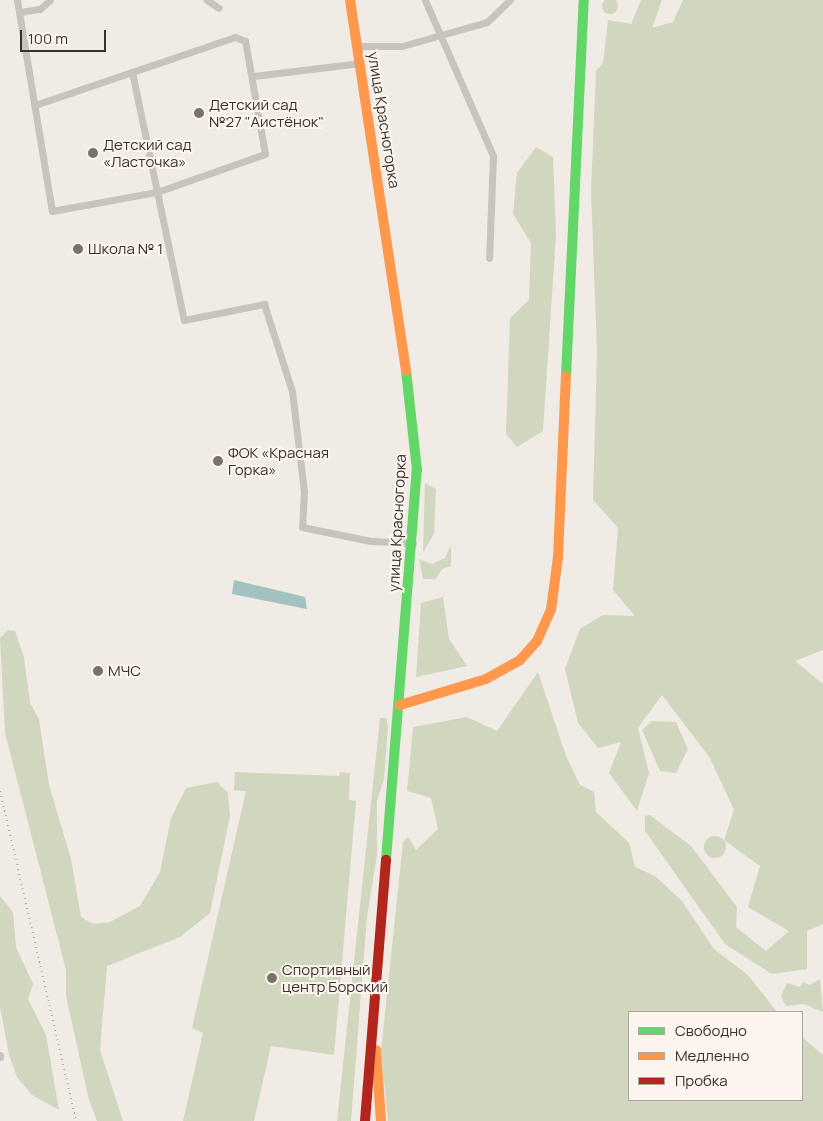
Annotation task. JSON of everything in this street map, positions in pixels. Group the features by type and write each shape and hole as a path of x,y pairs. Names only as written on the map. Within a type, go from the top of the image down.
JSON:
{"main road":[{"name":"улица Красногорка","path":"350,0 413,420 417,470 413,543 377,992"},
{"path":"400,705 486,679 520,660 537,642 551,610 558,557 584,0"},
{"path":"365,1121 377,992"},
{"path":"377,992 380,1121"}],"street":[{"path":"17,0 52,211 157,192 262,158 266,148 249,46 235,37 35,105"},
{"path":"20,12 40,9 50,0"},
{"path":"207,0 219,8"},
{"path":"424,0 493,156 489,258"},
{"path":"358,46 402,46 487,22 510,0"},
{"path":"254,76 360,63"},
{"path":"132,72 184,320 264,304 292,391 304,491 302,527 365,540 413,543"}],"green space":[{"path":"613,-1 617,3 616,12 610,14 604,12 602,6 604,0"},
{"path":"641,0 662,0 652,28 673,22 683,0 823,0 823,650 795,661 823,684 823,924 807,931 807,969 772,974 725,944 645,831 645,816 650,815 691,846 737,907 736,927 766,951 789,931 748,907 760,866 724,840 734,810 710,758 662,695 638,728 649,773 637,811 609,773 621,742 598,748 578,723 565,669 580,629 603,615 635,616 613,590 618,528 593,500 597,352 591,191 596,71 603,63 608,20 631,24"},
{"path":"536,147 553,157 556,235 543,431 517,447 506,434 510,318 529,300 531,243 513,214 517,173"},
{"path":"425,483 436,489 434,534 423,552"},
{"path":"451,545 451,566 442,569 436,579 423,579 419,559 432,564 445,558"},
{"path":"443,597 449,639 467,666 416,677 421,603"},
{"path":"8,630 15,631 24,657 30,703 39,719 49,785 71,859 81,917 93,924 110,922 140,906 160,872 171,818 186,788 217,782 228,793 230,816 210,913 180,937 107,966 100,1050 123,1121 97,1121 89,1100 66,996 66,970 5,733 0,638"},
{"path":"538,672 566,756 580,785 594,792 596,812 629,843 635,867 655,876 682,901 714,949 748,975 776,1011 628,1011 628,1101 803,1101 803,1038 823,1055 823,1121 388,1121 381,1051 403,842 408,837 416,850 438,829 431,798 407,791 413,727 467,717 497,731"},
{"path":"380,718 386,718 388,726 384,779 377,801 377,855 367,917 351,1121 337,1121"},
{"path":"652,721 676,722 688,749 676,773 660,771 642,730"},
{"name":"Спортивный центр Борский","path":"235,772 339,776 340,772 350,773 349,800 356,801 334,1055 271,1046 254,1121 183,1121 203,1033 192,1028 246,791 234,790"},
{"path":"715,836 723,839 726,847 723,855 715,858 707,855 704,847 707,839"},
{"path":"0,896 13,912 16,947 33,984 28,999 46,1035 59,1110 32,1095 17,1077 9,1055 0,1007"},
{"path":"820,979 823,1012 804,1004 786,1006 781,996 787,983 800,987 803,982 810,985"}],"water":[{"path":"234,580 305,597 307,609 232,594"}],"railway":[{"path":"0,791 76,1121"}],"traffic: fast":[{"path":"566,376 584,0"},
{"path":"386,860 417,470 406,371"}],"traffic: slow":[{"path":"350,0 406,371"},
{"path":"400,705 486,679 520,660 537,641 551,610 558,557 566,376"},
{"path":"376,1050 381,1121"}],"traffic: jam":[{"path":"365,1121 386,860"}],"place":[{"name":"Детский сад №27 \"Аистёнок\"","path":"199,113"},
{"name":"Детский сад «Ласточка»","path":"93,153"},
{"name":"Школа № 1","path":"78,249"},
{"name":"ФОК «Красная Горка»","path":"218,461"},
{"name":"МЧС","path":"98,671"},
{"name":"Спортивный центр Борский","path":"272,978"}]}
